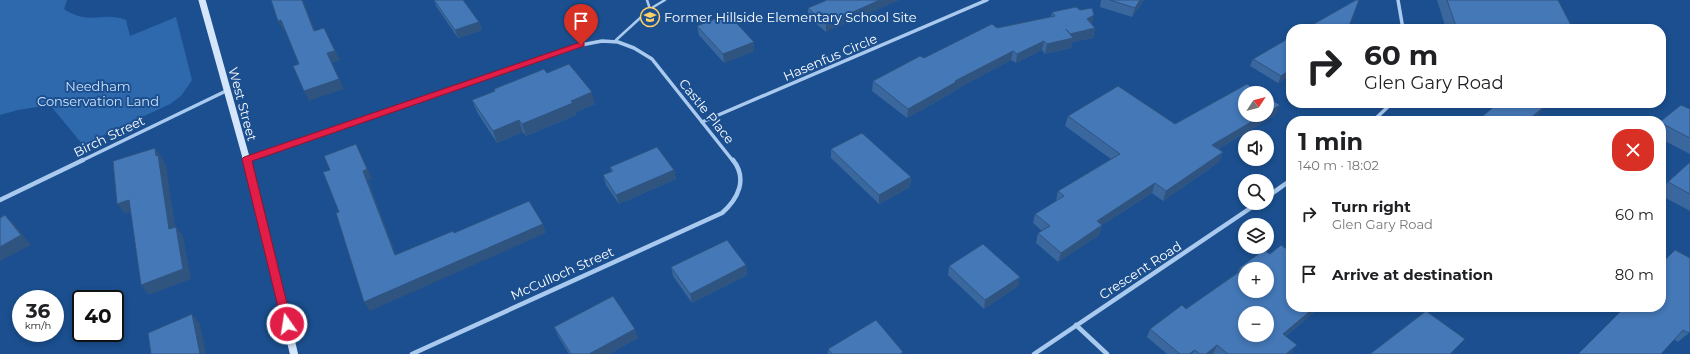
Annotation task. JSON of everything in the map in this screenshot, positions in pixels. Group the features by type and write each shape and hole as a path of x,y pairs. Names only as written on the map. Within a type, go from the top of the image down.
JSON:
{"street":[{"name":"West Street","path":"202,0 247,159 294,354"},
{"name":"Hasenfus Circle","path":"702,122 987,0"},
{"path":"1398,0 1402,24"},
{"path":"247,159 581,45 599,40 616,40"},
{"name":"Castle Place","path":"616,40 635,48 652,59 736,164 740,179 740,191 734,203 722,213"},
{"name":"Birch Street","path":"0,200 228,90"},
{"path":"1378,116 1387,108"},
{"path":"1274,192 1286,184"},
{"name":"Crescent Road","path":"1034,354 1248,210"},
{"name":"McCulloch Street","path":"412,354 722,213"},
{"path":"1076,325 1107,354"}],"lane":[{"path":"647,0 650,9"},
{"path":"616,40 650,9 665,0"}],"green space":[{"name":"Needham Conservation Land","path":"0,0 67,0 64,9 81,17 110,17 126,20 130,36 176,17 192,80 181,96 170,104 83,145 50,105 18,110 0,115"}],"building":[{"path":"271,0 302,0 314,31 324,28 335,51 327,53 339,79 304,91 293,66 299,64 281,20 278,21"},
{"path":"434,0 463,0 479,22 455,30"},
{"path":"827,0 880,0 826,24 808,8"},
{"path":"1110,0 1140,0 1135,8"},
{"path":"1356,0 1359,0 1350,24 1314,24"},
{"path":"1447,0 1558,0 1570,24 1455,24"},
{"path":"1076,7 1080,10 1092,8 1094,15 1087,19 1095,28 1070,34 1066,29 1073,38 1047,44 1044,41 1017,54 1013,51 955,81 956,82 908,109 873,81 920,56 924,58 992,24 997,28 1055,16 1052,12"},
{"path":"728,14 754,42 723,54 697,26"},
{"path":"1286,40 1286,72 1281,76 1253,59"},
{"path":"569,64 592,92 571,101 573,103 522,124 519,120 493,131 472,100 495,91 494,89 544,69 547,73"},
{"path":"1118,86 1175,124 1238,89 1238,122 1251,122 1212,145 1223,152 1166,191 1155,183 1097,221 1102,225 1061,253 1038,233 1050,226 1035,214 1064,196 1058,191 1120,154 1068,116"},
{"path":"1274,101 1280,105 1274,109"},
{"path":"1681,105 1690,109 1690,138 1666,126 1666,117"},
{"path":"1492,108 1542,108 1533,116 1483,116"},
{"path":"862,133 911,177 879,195 831,149"},
{"path":"356,144 367,169 363,171 395,255 453,231 454,233 529,201 543,224 364,302 336,213 339,212 323,172 330,170 324,156"},
{"path":"657,147 674,170 616,195 603,175 613,171 610,167"},
{"path":"155,148 156,156 158,155 169,229 176,227 183,269 141,285 129,200 117,204 113,161"},
{"path":"1690,162 1690,194 1668,182"},
{"path":"5,215 21,235 0,247 0,218"},
{"path":"727,240 746,265 690,294 671,267"},
{"path":"983,244 1020,277 985,300 949,266"},
{"path":"1281,245 1286,248 1286,312 1309,312 1283,334 1297,345 1286,354 1228,354 1217,345 1206,354 1200,354 1195,350 1189,354 1180,354 1150,329 1182,305 1186,309 1238,273 1238,298 1274,298 1274,262 1247,262 1258,254 1274,254 1274,251"},
{"path":"1675,250 1690,258 1689,333 1683,330 1661,354 1578,354 1620,312 1666,312 1666,259"},
{"path":"613,296 635,329 589,354 571,354 554,327"},
{"path":"1425,312 1427,312 1465,339 1450,354 1370,354"},
{"path":"192,314 200,354 151,354 148,333"},
{"path":"876,320 903,352 900,354 832,354 828,349"}],"place":[{"name":"Former Hillside Elementary School Site","path":"650,17"}],"route":[{"path":"287,324 247,159 581,45"}]}
